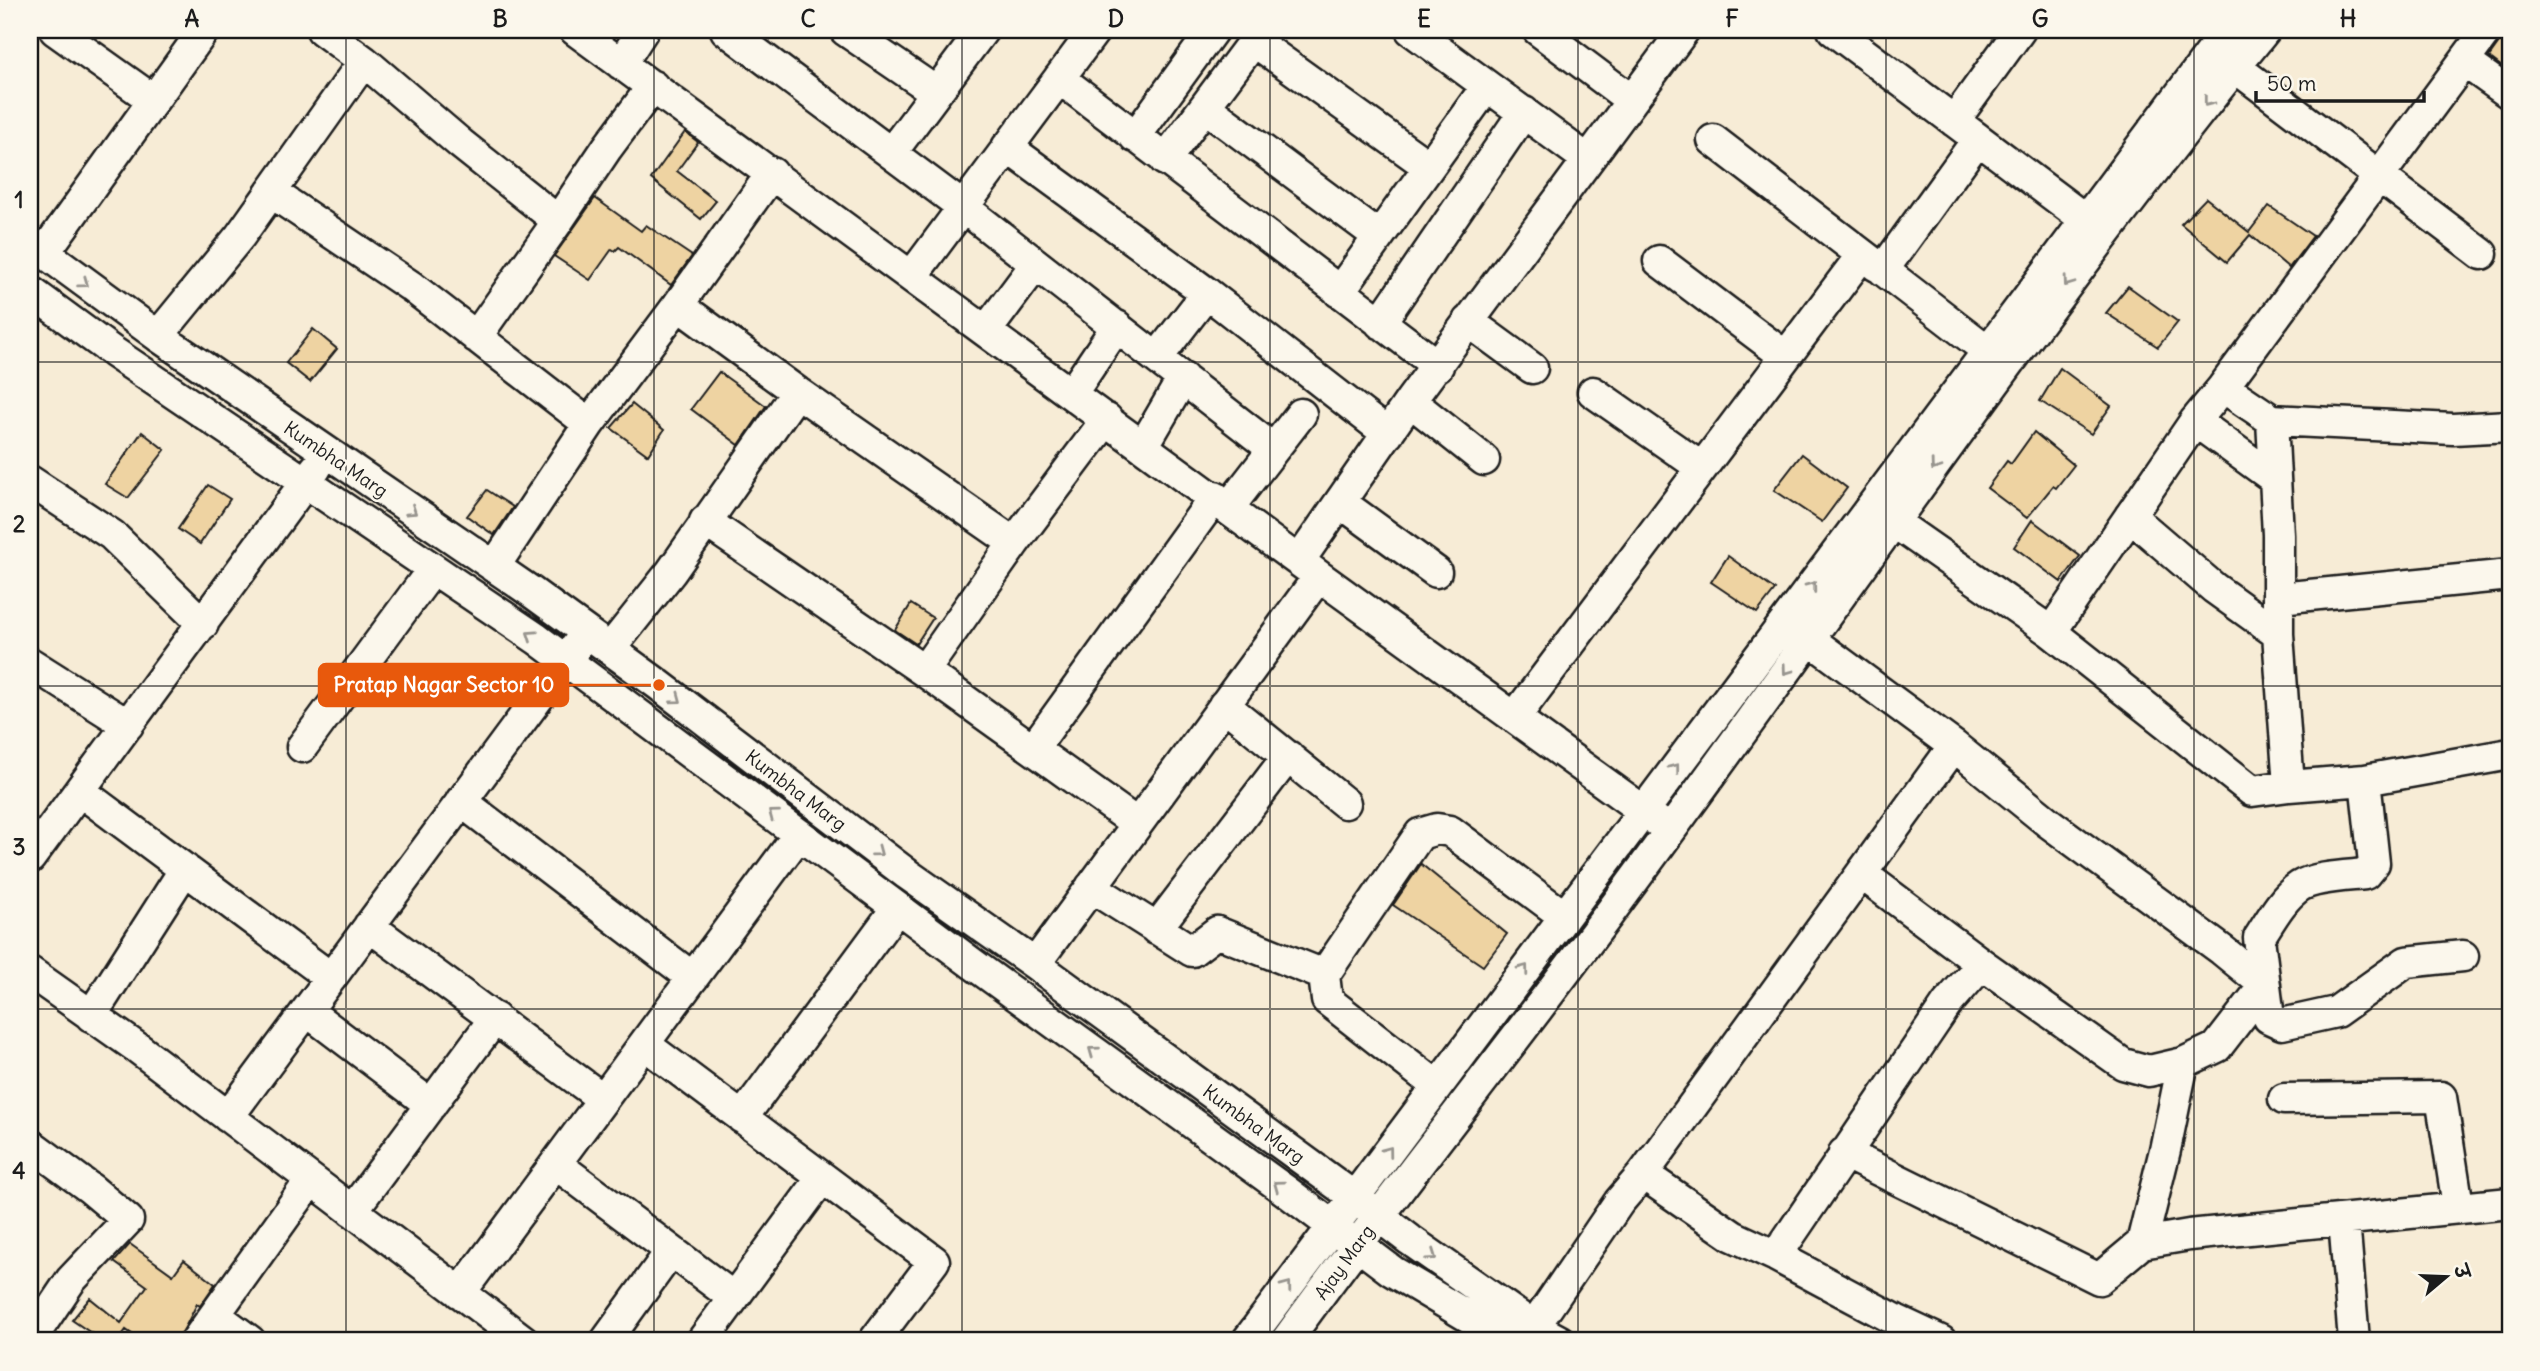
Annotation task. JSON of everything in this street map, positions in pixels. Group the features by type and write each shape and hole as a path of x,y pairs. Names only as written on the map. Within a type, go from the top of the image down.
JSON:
{"street":[{"path":"57,30 153,100"},
{"path":"37,247 153,100 204,30"},
{"path":"322,30 364,61 461,144 558,221"},
{"path":"575,30 1670,830"},
{"path":"621,64 643,30"},
{"path":"726,30 963,207 1273,449"},
{"path":"845,30 936,92"},
{"path":"891,153 984,30"},
{"path":"912,276 1095,30"},
{"path":"1135,137 1213,30"},
{"path":"1412,30 1588,160"},
{"path":"1538,30 1631,100"},
{"path":"1035,964 1224,705 1309,568 1340,502 1410,401 1684,30"},
{"path":"1954,121 2020,30"},
{"path":"1882,514 1988,351 2228,30"},
{"path":"1882,514 2265,30"},
{"path":"2051,632 2195,421 2487,30"},
{"path":"1165,160 1258,35 1429,166"},
{"path":"1852,36 1954,121 2086,220"},
{"path":"158,336 240,236 364,61"},
{"path":"2465,62 2510,94"},
{"path":"2235,67 2482,254"},
{"path":"1059,78 1437,366"},
{"path":"476,337 653,86"},
{"path":"1339,292 1488,86"},
{"path":"1205,107 1378,236"},
{"path":"1380,323 1524,112"},
{"path":"1515,717 1785,356 1872,263 1978,139"},
{"path":"1713,140 1988,351"},
{"path":"1007,148 1207,293 1388,434"},
{"path":"494,567 589,424 772,173"},
{"path":"271,192 412,287 589,424"},
{"name":"Kumbha Marg","path":"37,247 158,336 598,641 907,874 1354,1196 1521,1334"},
{"path":"1658,261 1785,356"},
{"path":"986,331 1036,264"},
{"name":"Kumbha Marg","path":"30,291 113,352 566,660 897,908 1392,1271 1521,1334 1560,1341"},
{"path":"1157,358 1207,293"},
{"path":"678,305 797,392 1014,543"},
{"path":"1468,321 1532,368"},
{"path":"1072,393 1117,326"},
{"path":"1144,445 1183,378"},
{"path":"2223,387 2272,420 2453,429 2510,426"},
{"path":"228,1117 566,660 598,641 671,572 797,392"},
{"path":"1593,392 1702,468"},
{"path":"1410,401 1484,460"},
{"path":"1032,749 1222,502 1273,449 1301,414"},
{"path":"925,671 1014,543 1107,419"},
{"path":"2272,420 2279,598 2277,634 2290,786"},
{"path":"2195,421 2275,479"},
{"path":"30,858 306,484 325,452"},
{"path":"30,481 112,535 203,624"},
{"path":"1340,502 1436,572"},
{"path":"1882,514 2051,632 2252,791 2365,780 2510,754"},
{"name":"Ajay Marg","path":"1286,1341 1377,1216 1621,898 1809,639 1882,514"},
{"name":"Ajay Marg","path":"1247,1341 1643,811 1882,514"},
{"path":"2130,516 2214,588 2277,634"},
{"path":"705,522 925,671 1136,823"},
{"path":"302,747 433,569"},
{"path":"2279,598 2510,575"},
{"path":"1809,639 1954,746 2049,823 2222,950 2265,985"},
{"path":"30,663 128,725"},
{"path":"1224,705 1345,803"},
{"path":"1521,1334 1619,1202 1643,1174 1954,746"},
{"path":"1156,929 1287,756"},
{"path":"2365,780 2374,863 2365,874 2301,886 2280,906 2259,938 2269,1018 2282,1024 2336,1012 2406,962 2463,956"},
{"path":"80,791 331,978"},
{"path":"461,801 693,978"},
{"path":"1437,1086 1327,1000 1324,975 1420,834 1437,829 1450,831 1564,916"},
{"path":"460,1293 800,834"},
{"path":"91,1016 185,869"},
{"path":"1862,874 1982,964 2123,1064 2149,1071 2183,1063 2217,1047 2265,985"},
{"path":"1091,887 1192,951 1217,932 1324,975"},
{"path":"742,1118 897,908"},
{"path":"369,926 603,1099"},
{"path":"1776,1256 1947,1004 1982,964"},
{"path":"33,981 91,1016 524,1341"},
{"path":"307,1011 430,1105"},
{"path":"352,1211 495,1018"},
{"path":"644,1044 934,1261 874,1341"},
{"path":"2142,1243 2183,1063"},
{"path":"2284,1099 2441,1097 2458,1206"},
{"path":"30,1144 128,1220 71,1280 30,1341"},
{"path":"1844,1153 2099,1279 2142,1243 2189,1235 2458,1206 2510,1203"},
{"path":"555,1164 734,1298"},
{"path":"1643,1174 1733,1236 1941,1341"},
{"path":"702,1341 822,1178"},
{"path":"196,1341 311,1180"},
{"path":"2344,1220 2354,1341"},
{"path":"606,1341 671,1251"},
{"path":"215,1315 250,1341"}],"building":[{"path":"2502,39 2510,45 2510,73 2489,57"},
{"path":"685,132 698,142 677,171 716,201 701,219 651,179"},
{"path":"595,198 641,231 646,225 692,256 671,285 619,247 615,251 612,249 590,280 554,256"},
{"path":"2206,198 2249,232 2269,206 2313,236 2289,268 2250,235 2227,262 2181,224"},
{"path":"2128,286 2178,322 2158,347 2106,313"},
{"path":"313,329 337,349 310,382 286,363"},
{"path":"2060,368 2111,406 2091,434 2040,401"},
{"path":"719,372 766,406 739,445 691,409"},
{"path":"632,404 664,430 648,455 611,428"},
{"path":"142,432 165,450 128,498 105,484"},
{"path":"2034,432 2074,465 2027,518 1987,488 2007,461 2011,464"},
{"path":"1802,454 1847,488 1822,522 1774,490"},
{"path":"208,485 230,499 200,544 178,529"},
{"path":"487,490 513,507 494,535 467,516"},
{"path":"2032,520 2080,556 2061,582 2014,547"},
{"path":"1728,556 1775,590 1757,613 1711,582"},
{"path":"911,604 933,618 916,644 895,630"},
{"path":"1421,864 1507,934 1483,966 1393,905"},
{"path":"130,1244 173,1275 184,1260 215,1284 200,1306 197,1304 178,1341 142,1341 126,1330 118,1341 103,1341 72,1320 90,1298 121,1323 147,1286 114,1262"}],"place":[{"name":"Pratap Nagar Sector 10","path":"659,685"}]}
